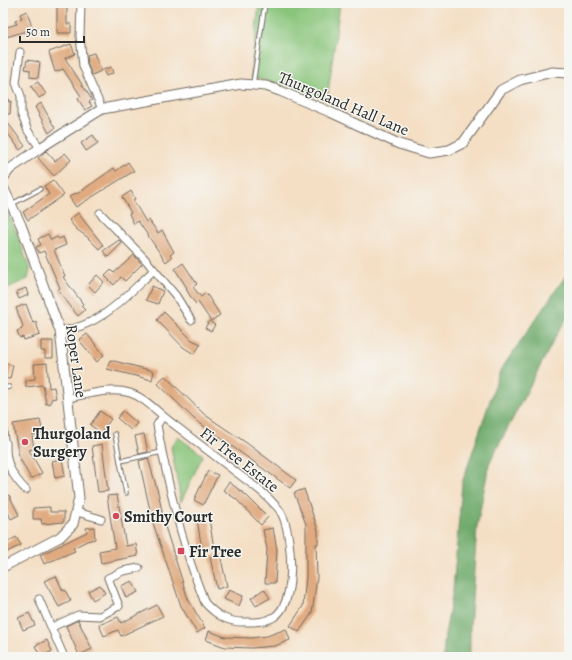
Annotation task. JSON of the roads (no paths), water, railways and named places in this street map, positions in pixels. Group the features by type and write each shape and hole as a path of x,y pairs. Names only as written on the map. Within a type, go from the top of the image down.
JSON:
{"street":[{"path":"81,3 80,36 83,66 102,109"},
{"path":"20,52 16,83 21,96 21,113 28,131 40,148"},
{"name":"Thurgoland Hall Lane","path":"6,174 40,148 102,109 228,86 253,84 280,91 399,144 429,153 449,150 463,143 501,90 520,80 552,72 569,72"},
{"name":"Roper Lane","path":"3,187 21,225 60,331 78,480 79,500 73,524 60,537 3,567"},
{"path":"100,214 145,259 176,296 190,320"},
{"path":"60,331 86,326 98,319 114,308 154,270"},
{"name":"Fir Tree Estate","path":"67,398 116,391 130,393 142,398 163,416 258,489 274,504 284,518 289,543 290,569 288,592 284,605 274,617 262,622 242,623 226,620 214,613 205,603 175,514 157,425 163,416"},
{"path":"6,443 4,456 10,470 26,490"},
{"path":"77,512 101,519"},
{"path":"52,627 78,615 100,616 119,606 108,578 123,571 139,568"},
{"path":"39,600 64,657"}],"lane":[{"path":"253,84 265,3"},
{"path":"3,160 6,174"},
{"path":"11,205 40,189"},
{"path":"3,388 9,386"},
{"path":"3,413 6,443"},
{"path":"115,434 126,493"},
{"path":"120,461 162,452"}],"place":[{"name":"Thurgoland Surgery","path":"25,442"},
{"name":"Smithy Court","path":"116,516"},
{"name":"Fir Tree","path":"181,551"}]}
